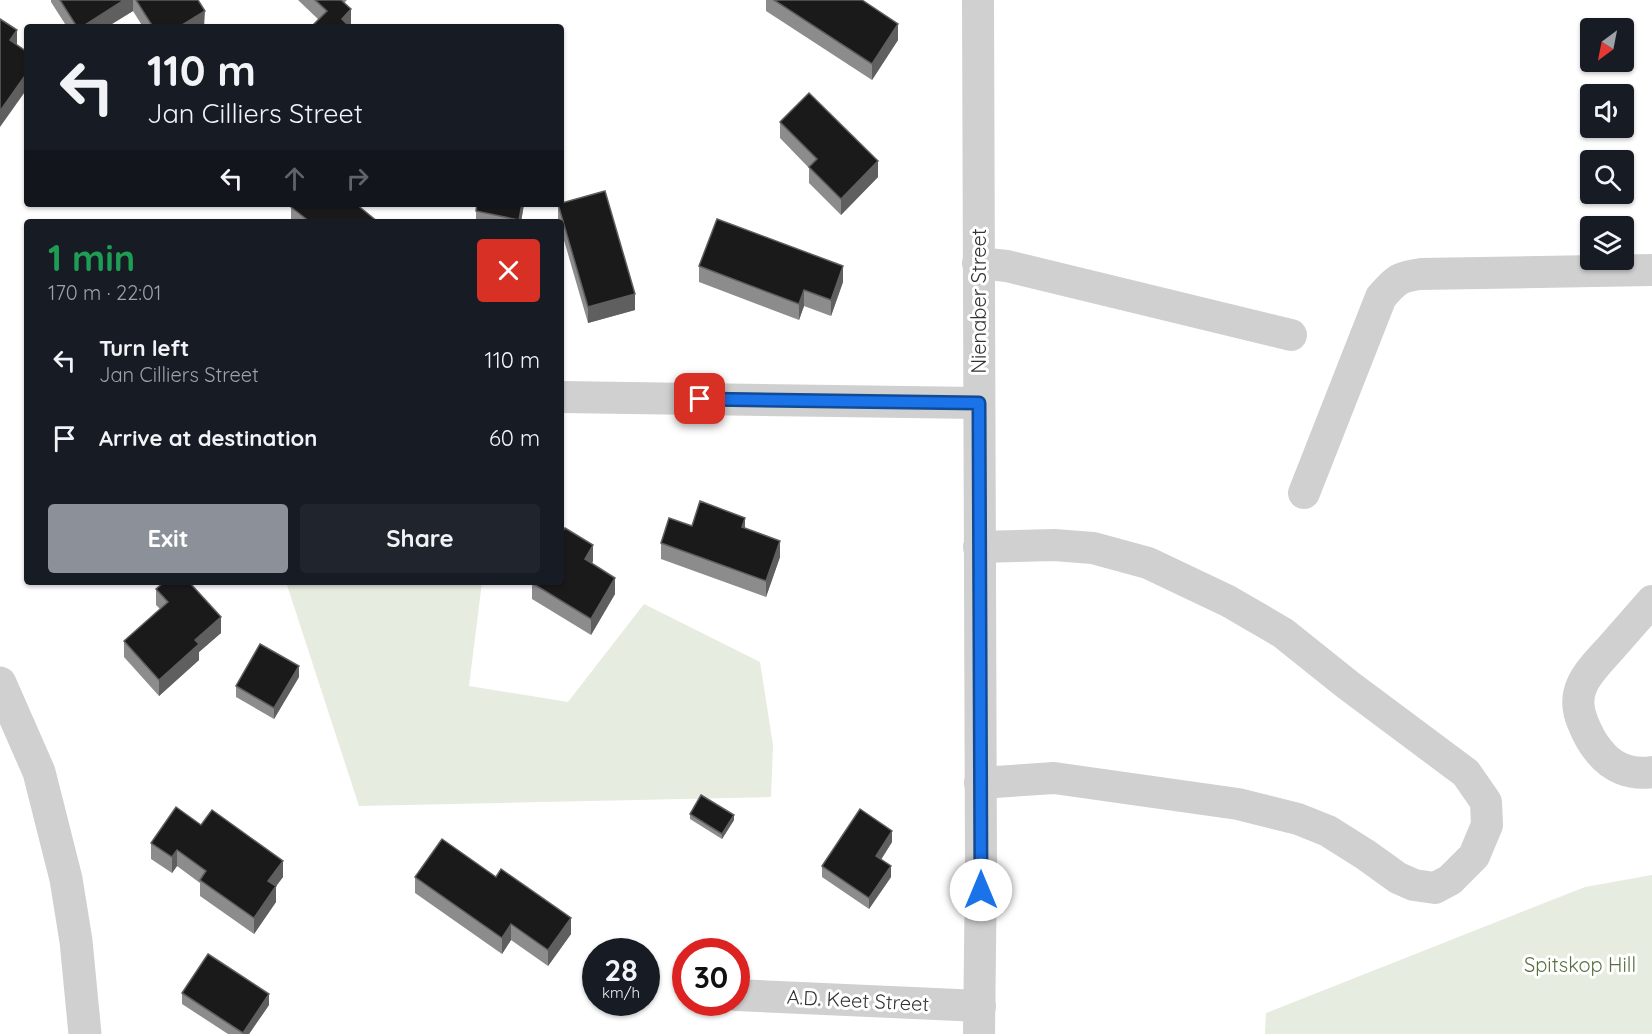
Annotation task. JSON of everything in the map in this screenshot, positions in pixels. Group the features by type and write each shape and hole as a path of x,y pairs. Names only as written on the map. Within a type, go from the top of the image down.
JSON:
{"street":[{"name":"Nienaber Street","path":"978,0 980,1020"},
{"path":"978,263 1007,266 1291,335"},
{"path":"1304,493 1381,297 1401,276 1652,270"},
{"path":"564,397 979,403"},
{"path":"979,546 1054,545 1093,548 1148,563 1228,601 1283,633 1348,685 1466,773 1486,802 1487,825 1474,856 1450,880 1435,888 1414,885 1398,878 1328,831 1298,819 1238,804 1054,778 980,783"},
{"path":"1652,601 1642,630 1593,667 1580,690 1578,702 1578,712 1587,734 1606,759 1623,770 1641,774 1652,772"},
{"path":"0,683 39,772 66,879 76,941 85,1034"},
{"name":"A.D. Keet Street","path":"750,996 980,1020"}],"green space":[{"path":"287,585 482,585 469,686 568,702 644,604 760,662 773,745 771,797 359,806"},
{"name":"Spitskop Hill","path":"1652,875 1652,1034 1265,1034 1266,1013 1585,887"}],"building":[{"path":"60,0 124,0 87,24 75,24"},
{"path":"136,0 198,0 205,11 184,24 151,24"},
{"path":"315,0 341,0 351,9 342,19 347,24 314,24 327,11"},
{"path":"774,0 862,0 898,24 872,64"},
{"path":"0,19 17,30 10,40 24,50 24,77 0,111"},
{"path":"809,93 878,161 841,199 809,167 817,159 780,122"},
{"path":"605,191 635,294 588,307 559,207 564,207 564,202"},
{"path":"291,207 360,207 374,219 306,219"},
{"path":"477,207 521,207 519,219 476,211"},
{"path":"717,219 843,266 831,300 804,290 799,304 699,266"},
{"path":"700,501 745,518 742,527 780,541 766,581 661,543 669,518 692,526"},
{"path":"564,530 593,545 585,559 615,578 591,619 535,585 564,585"},
{"path":"161,585 192,585 221,617 195,640 199,644 159,680 124,641 168,602 156,589"},
{"path":"260,644 299,666 274,708 236,686"},
{"path":"701,795 734,815 722,834 690,814"},
{"path":"176,807 201,825 212,810 283,861 268,881 276,886 254,918 200,880 206,871 177,850 172,857 151,843"},
{"path":"860,809 892,831 876,856 891,866 869,898 822,866"},
{"path":"442,839 496,877 501,869 571,918 548,950 511,924 502,938 415,877"},
{"path":"208,954 269,994 243,1033 182,993"}],"route":[{"path":"700,399 979,403 981,890"}]}
